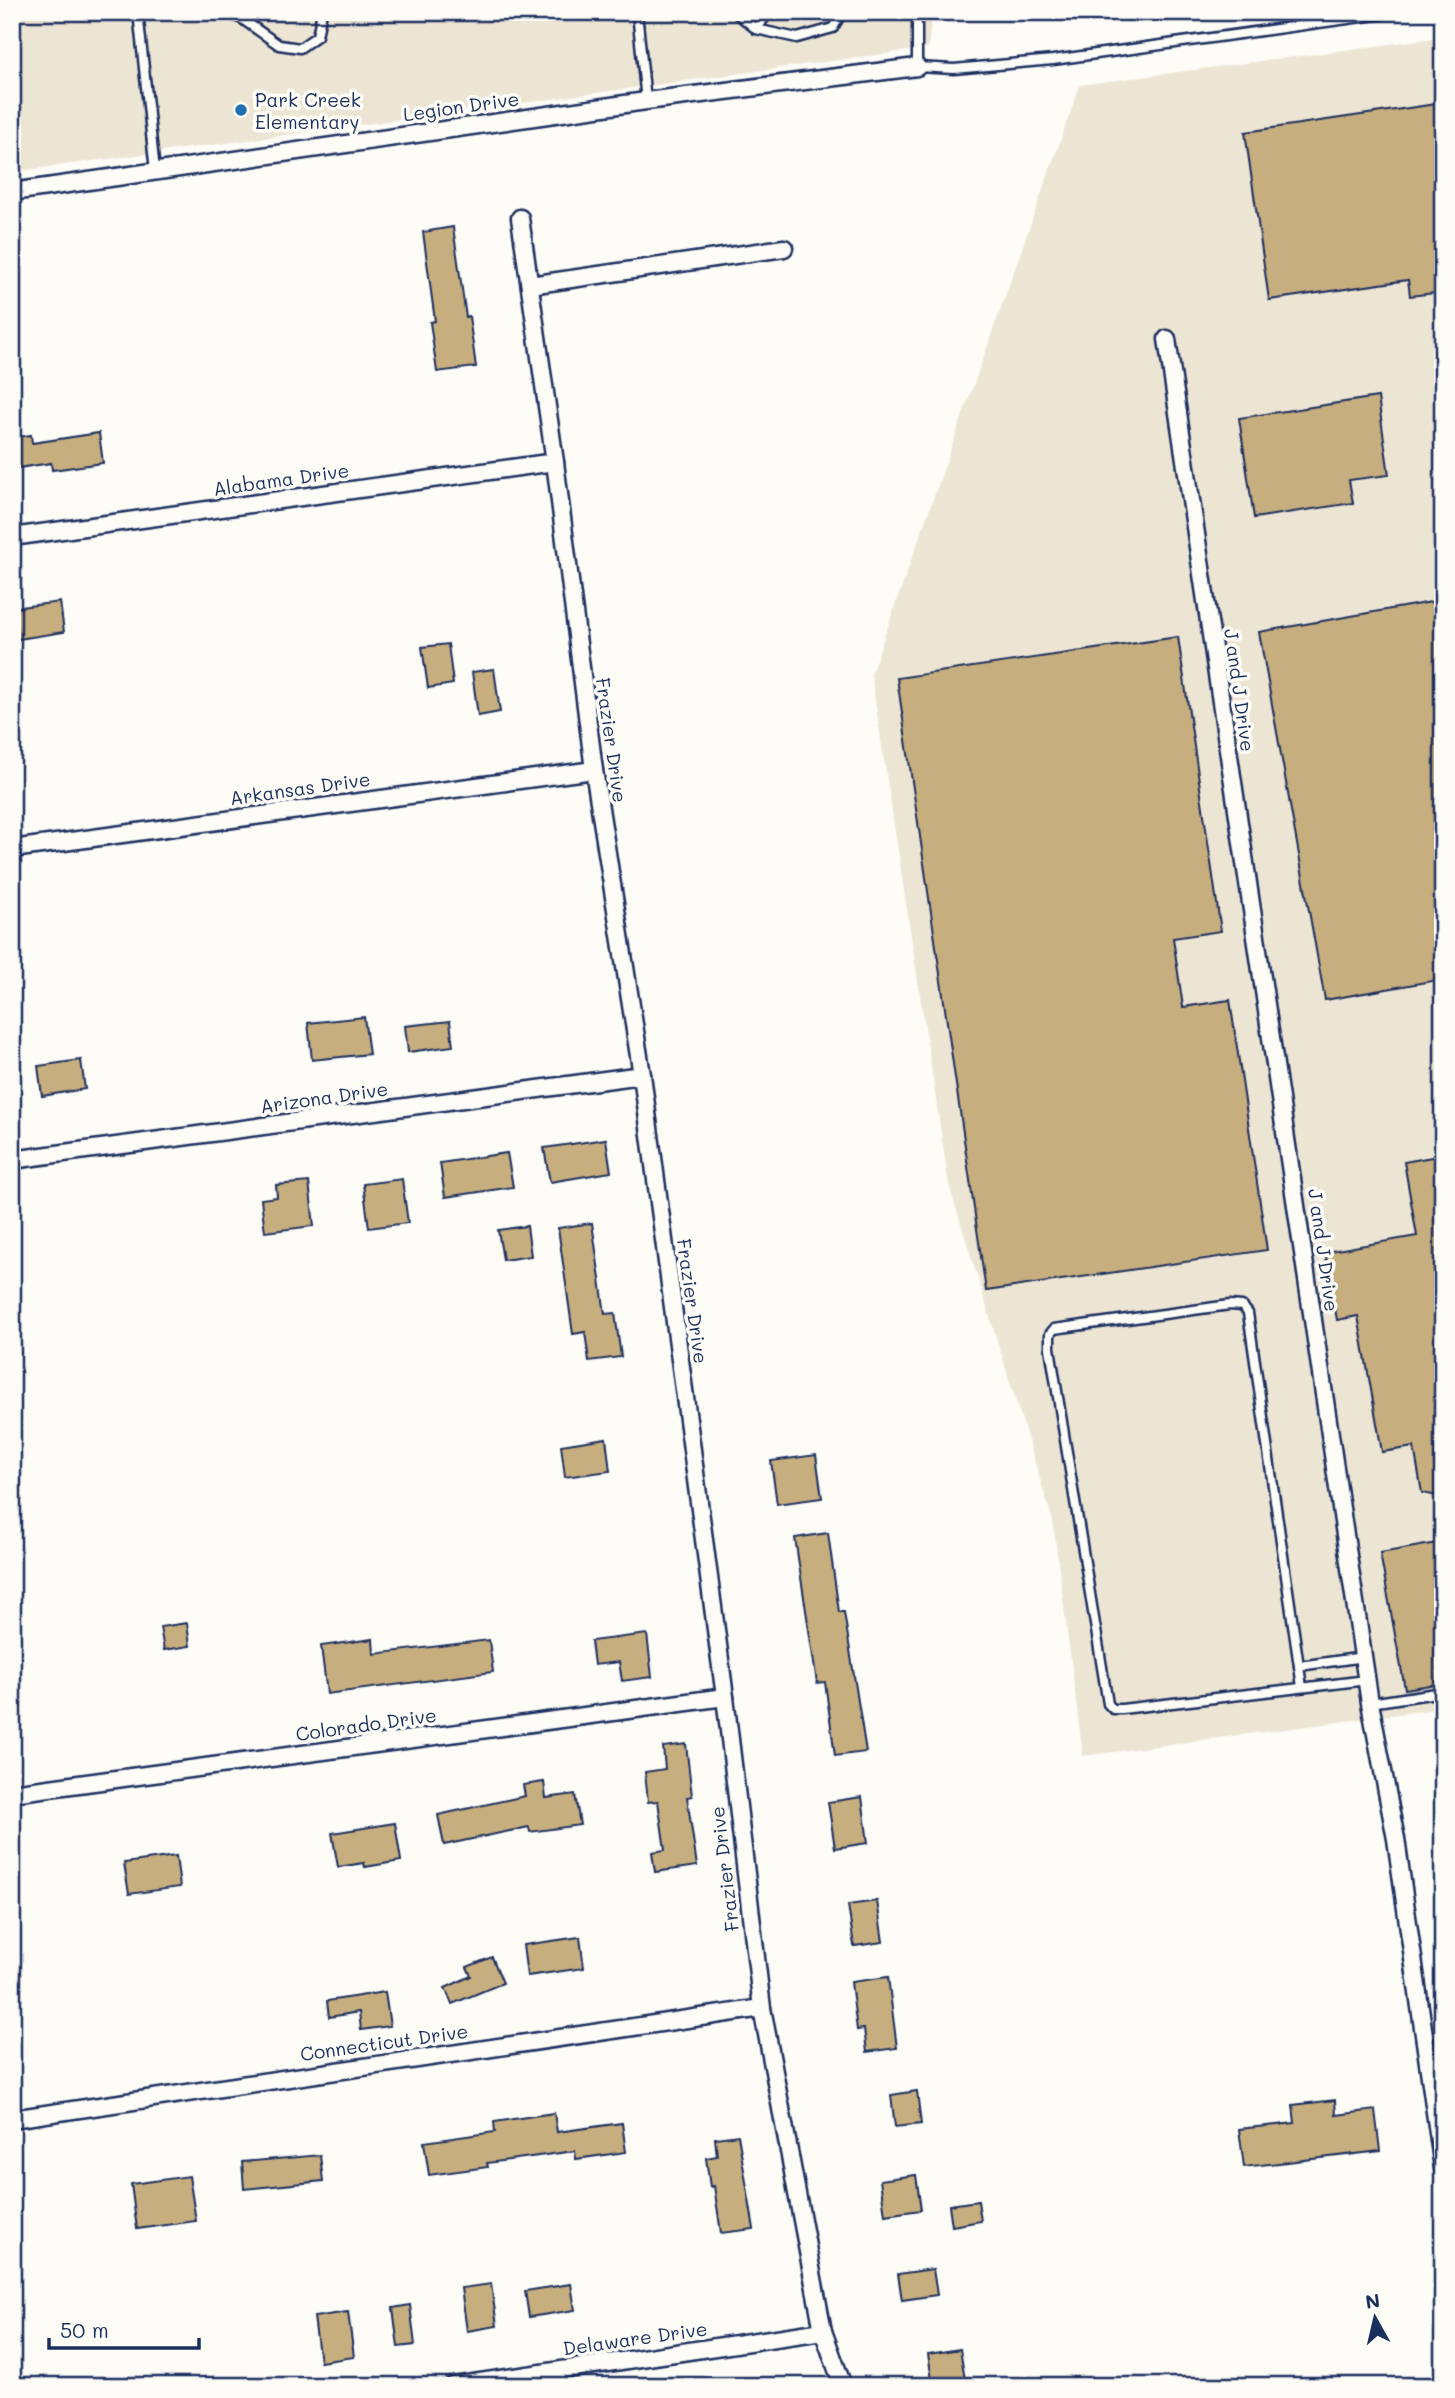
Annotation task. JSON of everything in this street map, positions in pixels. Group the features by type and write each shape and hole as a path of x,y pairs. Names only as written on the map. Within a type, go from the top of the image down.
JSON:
{"street":[{"name":"Legion Drive","path":"12,192 646,101 917,66"},
{"name":"Frazier Drive","path":"520,218 555,462 594,770 642,1075 725,1697 762,2008 823,2331 843,2386"},
{"path":"530,285 784,248"},
{"name":"J and J Drive","path":"1167,339 1370,1703 1396,1839 1443,2168"},
{"name":"Alabama Drive","path":"12,537 555,462"},
{"name":"Arkansas Drive","path":"12,849 594,770"},
{"name":"Arizona Drive","path":"12,1160 642,1075"},
{"name":"Colorado Drive","path":"12,1793 725,1697"},
{"name":"Connecticut Drive","path":"12,2119 762,2008"},
{"name":"Delaware Drive","path":"453,2386 527,2381 823,2331"}],"lane":[{"path":"138,12 155,171"},
{"path":"225,12 242,19 279,45 300,48 317,36 322,12"},
{"path":"637,12 646,101"},
{"path":"735,12 756,29 797,38 833,28 842,12"},
{"path":"756,29 769,12"},
{"path":"917,12 917,66 954,69 1053,60 1398,12"},
{"path":"1302,1687 1248,1312 1242,1306 1230,1305 1054,1329 1050,1334 1050,1348 1108,1704 1113,1709 1122,1709 1367,1680"},
{"path":"1299,1666 1364,1657"},
{"path":"1370,1703 1443,1692"}],"shaded area":[{"name":"Park Creek Elementary","path":"12,12 932,12 928,48 12,172"},
{"path":"1443,37 1443,1708 1083,1756 1053,1521 949,1185 871,674 1080,85"}],"building":[{"path":"1443,103 1443,292 1410,296 1408,280 1269,300 1245,132"},
{"path":"453,227 476,367 437,372 430,322 435,321 423,232"},
{"path":"1378,397 1389,475 1349,480 1353,503 1254,518 1239,418"},
{"path":"99,433 103,463 52,470 51,463 12,469 12,438 31,435 32,443"},
{"path":"1443,600 1443,979 1325,1000 1259,632"},
{"path":"60,602 64,632 12,640 12,608"},
{"path":"1178,637 1221,931 1173,938 1183,1007 1230,1000 1267,1250 986,1291 897,678"},
{"path":"448,644 453,684 428,688 422,647"},
{"path":"494,669 500,712 478,716 472,672"},
{"path":"364,1017 369,1054 312,1060 308,1023"},
{"path":"450,1021 453,1046 408,1052 405,1026"},
{"path":"81,1060 85,1089 42,1096 38,1066"},
{"path":"606,1139 611,1172 550,1182 544,1148"},
{"path":"507,1153 513,1187 445,1197 440,1163"},
{"path":"1443,1155 1443,1497 1422,1493 1414,1447 1382,1452 1358,1316 1337,1320 1325,1252 1417,1236 1404,1162"},
{"path":"402,1179 408,1223 369,1228 363,1184"},
{"path":"309,1182 314,1226 265,1232 261,1199 277,1197 276,1185"},
{"path":"592,1223 605,1314 615,1313 621,1357 589,1361 585,1332 573,1334 558,1228"},
{"path":"527,1226 531,1256 503,1260 498,1230"},
{"path":"606,1438 610,1471 565,1477 561,1445"},
{"path":"816,1455 822,1498 777,1504 771,1461"},
{"path":"828,1533 839,1612 844,1612 866,1752 835,1756 825,1682 817,1683 795,1538"},
{"path":"1443,1542 1443,1683 1405,1689 1380,1553"},
{"path":"187,1623 190,1646 164,1650 160,1627"},
{"path":"647,1634 652,1677 622,1681 619,1662 594,1665 591,1641"},
{"path":"373,1639 374,1654 489,1640 493,1672 327,1694 321,1646"},
{"path":"686,1744 692,1796 687,1797 697,1866 655,1872 652,1852 665,1850 658,1801 648,1802 645,1772 665,1769 663,1747"},
{"path":"544,1782 546,1798 575,1794 580,1825 530,1832 529,1827 444,1845 438,1815 525,1796 523,1785"},
{"path":"862,1797 868,1843 835,1848 828,1802"},
{"path":"395,1823 401,1861 365,1867 364,1863 338,1867 332,1833"},
{"path":"176,1856 180,1887 129,1894 124,1863"},
{"path":"877,1901 883,1942 854,1946 848,1905"},
{"path":"580,1937 584,1968 527,1976 523,1945"},
{"path":"492,1957 503,1983 452,2004 445,1988 471,1976 467,1967"},
{"path":"888,1977 897,2048 867,2052 864,2029 857,2030 851,1982"},
{"path":"385,1992 390,2026 361,2030 359,2012 329,2017 327,2001"},
{"path":"917,2091 921,2124 895,2127 891,2095"},
{"path":"1335,2100 1336,2115 1375,2110 1380,2151 1244,2167 1239,2129 1295,2123 1293,2105"},
{"path":"554,2113 557,2132 622,2123 626,2152 576,2159 575,2151 487,2163 488,2167 429,2175 424,2142 495,2132 494,2122"},
{"path":"738,2135 754,2229 721,2233 714,2186 710,2187 706,2158 717,2156 715,2138"},
{"path":"320,2155 323,2181 244,2189 242,2162"},
{"path":"916,2175 921,2210 885,2215 880,2180"},
{"path":"189,2176 196,2221 137,2229 131,2184"},
{"path":"978,2201 981,2221 952,2226 949,2205"},
{"path":"933,2269 937,2295 902,2300 898,2274"},
{"path":"491,2284 497,2326 467,2331 461,2288"},
{"path":"571,2284 575,2310 529,2317 525,2291"},
{"path":"410,2305 415,2345 398,2347 393,2308"},
{"path":"348,2312 354,2357 320,2362 314,2317"},
{"path":"960,2349 966,2386 933,2386 928,2354"}],"place":[{"name":"Park Creek Elementary","path":"241,110"}]}
